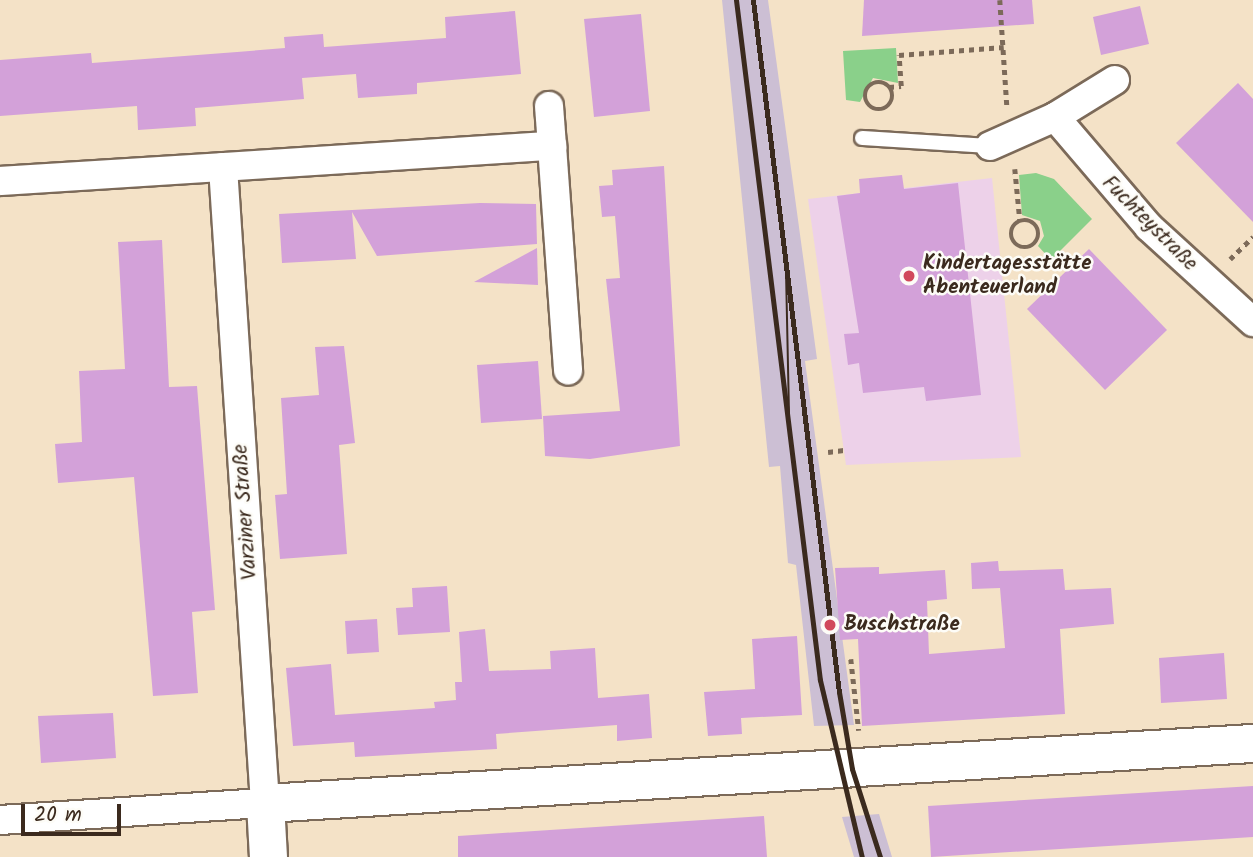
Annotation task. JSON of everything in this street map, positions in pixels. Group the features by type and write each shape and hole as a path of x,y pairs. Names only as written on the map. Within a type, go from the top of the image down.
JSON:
{"street":[{"path":"1003,134 1055,117 1115,80"},
{"path":"549,106 568,370"},
{"name":"Fuchteystraße","path":"1055,117 1149,227 1253,322"},
{"path":"0,181 552,146"},
{"name":"Varziner Straße","path":"223,167 268,857"},
{"path":"0,820 1253,743"}],"lane":[{"path":"862,138 1003,134"}],"path":[{"path":"1000,0 1004,47 1003,134 1020,220 1013,240 1033,246 1037,226 1020,220"},
{"path":"889,87 888,106 868,105 868,87 901,86 899,55 1004,47"},
{"path":"1222,267 1253,237"},
{"path":"828,452 844,450"},
{"path":"851,659 859,734"}],"shaded area":[{"path":"722,0 768,0 817,359 805,361 854,725 814,726 796,565 788,563 780,466 769,467"},
{"name":"Kindertagesstätte Abenteuerland","path":"992,178 1021,457 846,465 808,199"},
{"path":"879,814 892,857 854,857 842,817"}],"green space":[{"path":"896,48 898,83 873,78 860,102 846,100 843,51"},
{"path":"1036,173 1054,179 1092,219 1051,260 1038,246 1044,236 1040,221 1022,215 1019,175"}],"building":[{"path":"864,0 1032,0 1034,24 862,36"},
{"path":"1140,6 1149,44 1101,55 1093,17"},
{"path":"515,11 521,74 417,83 417,94 358,98 356,74 302,78 304,99 195,108 196,126 138,130 137,106 0,116 0,60 91,53 92,63 237,52 285,48 284,37 323,34 324,47 446,38 445,17"},
{"path":"641,14 650,111 594,117 584,19"},
{"path":"1238,83 1253,99 1253,222 1176,143"},
{"path":"664,166 680,446 590,459 545,456 543,416 620,411 606,279 620,278 615,216 602,217 599,186 613,185 612,170"},
{"path":"902,175 904,189 958,183 981,395 926,401 924,387 863,393 859,363 848,365 844,334 859,333 837,196 860,193 859,179"},
{"path":"480,203 536,204 537,244 377,256 352,212 356,259 282,263 279,214"},
{"path":"162,240 169,387 197,386 215,610 192,612 198,693 153,696 134,477 58,483 55,444 82,442 79,371 125,369 118,242"},
{"path":"537,248 538,285 474,282"},
{"path":"1089,249 1167,330 1105,390 1027,309"},
{"path":"344,346 355,443 339,445 347,554 280,559 275,495 287,494 281,398 319,395 315,347"},
{"path":"538,361 542,419 481,423 477,365"},
{"path":"998,561 999,571 1063,569 1065,590 1111,588 1114,624 1060,629 1065,714 862,726 858,639 840,640 835,568 879,567 879,574 945,570 947,599 927,601 929,654 1005,648 1000,588 972,589 971,563"},
{"path":"447,586 450,632 398,635 396,608 413,607 412,588"},
{"path":"377,619 379,652 347,654 345,621"},
{"path":"485,629 489,671 551,669 550,651 595,648 598,698 649,694 652,738 617,741 617,725 496,734 497,749 355,757 354,742 293,746 286,668 331,664 335,715 435,708 434,702 456,700 455,682 462,682 459,632"},
{"path":"797,636 802,715 741,718 742,734 708,736 704,692 755,689 752,639"},
{"path":"1224,653 1227,699 1161,703 1159,658"},
{"path":"113,713 116,758 41,763 38,716"},
{"path":"1253,786 1253,837 931,857 928,806"},
{"path":"764,816 767,857 458,857 458,836"}],"tram line":[{"path":"786,271 789,415"}],"railway":[{"path":"736,0 820,680 862,857"},
{"path":"753,0 839,692 852,769 880,857"}],"place":[{"name":"Kindertagesstätte Abenteuerland","path":"909,276"},
{"name":"Buschstraße","path":"830,625"}]}
